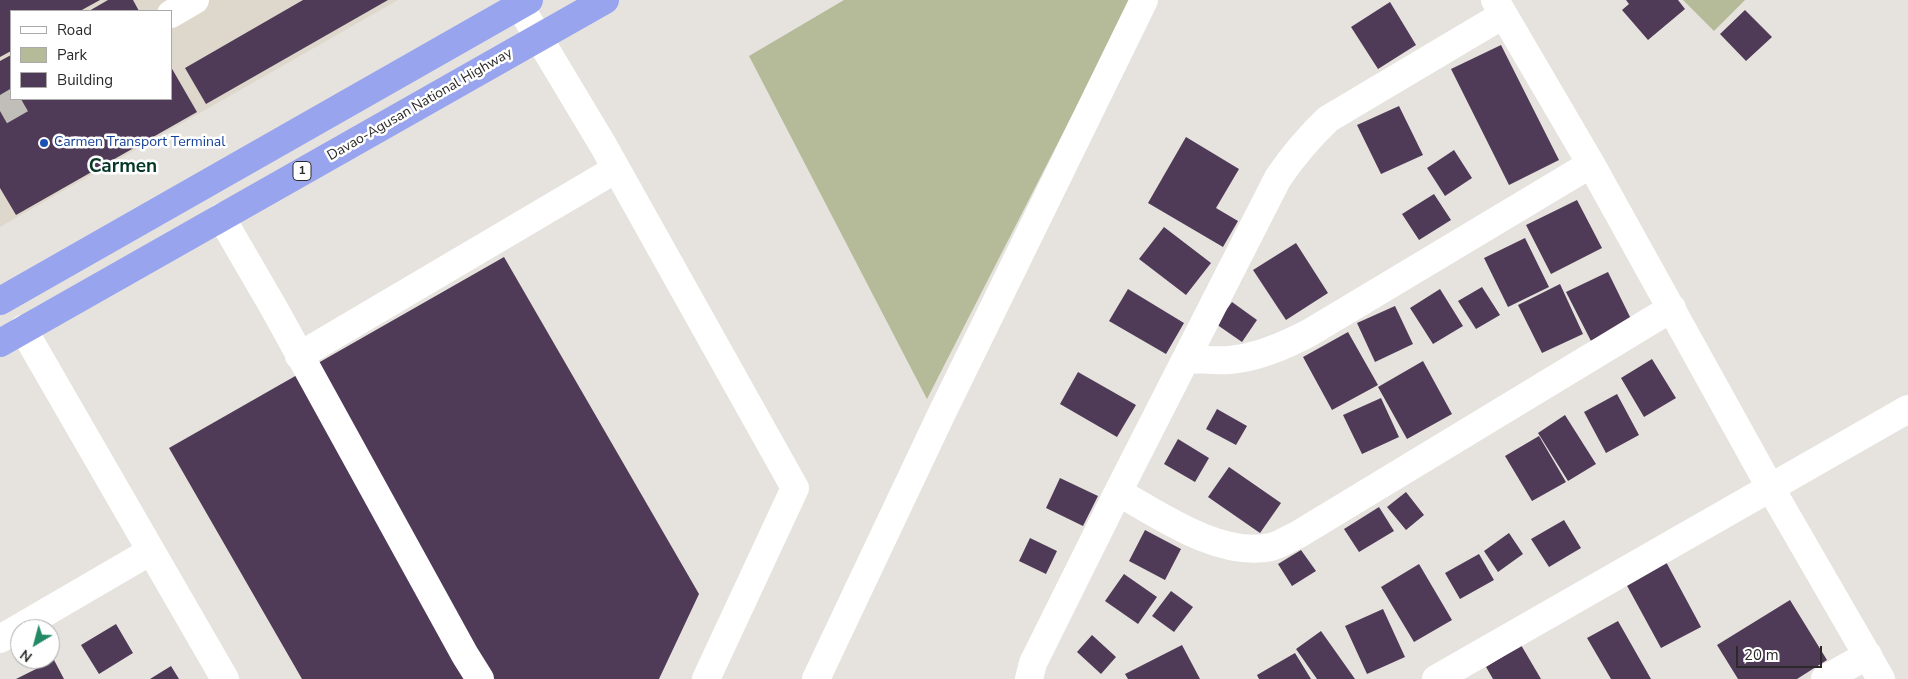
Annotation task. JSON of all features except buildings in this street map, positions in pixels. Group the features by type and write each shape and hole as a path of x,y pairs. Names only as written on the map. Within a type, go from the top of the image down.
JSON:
{"highway":[{"name":"Davao-Agusan National Highway","path":"0,343 605,0"},
{"path":"0,301 522,2"},
{"path":"157,212 175,244"}],"street":[{"path":"172,13 195,0"},
{"path":"816,679 941,415 1144,0"},
{"path":"522,2 539,38 616,170 795,488 706,679"},
{"path":"1029,679 1033,663 1278,178 1309,137 1328,119 1499,7 1591,164 1770,487 1881,679"},
{"path":"1186,359 1229,360 1256,355 1283,346 1309,333 1591,164"},
{"path":"299,356 616,170"},
{"path":"221,217 275,310 480,679"},
{"path":"1118,492 1207,541 1236,548 1271,547 1299,534 1672,308"},
{"path":"23,329 225,679"},
{"path":"1436,679 1908,409"},
{"path":"0,639 152,551"},
{"path":"1825,679 1868,655"}],"shaded area":[{"path":"0,0 398,0 0,227"}],"green space":[{"path":"844,0 1131,0 927,399 749,56"},
{"path":"1683,0 1745,0 1714,31"}],"tunnel":[{"path":"0,111 19,100"}],"place":[{"name":"Carmen Transport Terminal","path":"44,143"}],"district":[{"name":"Carmen","path":"123,167"}]}
